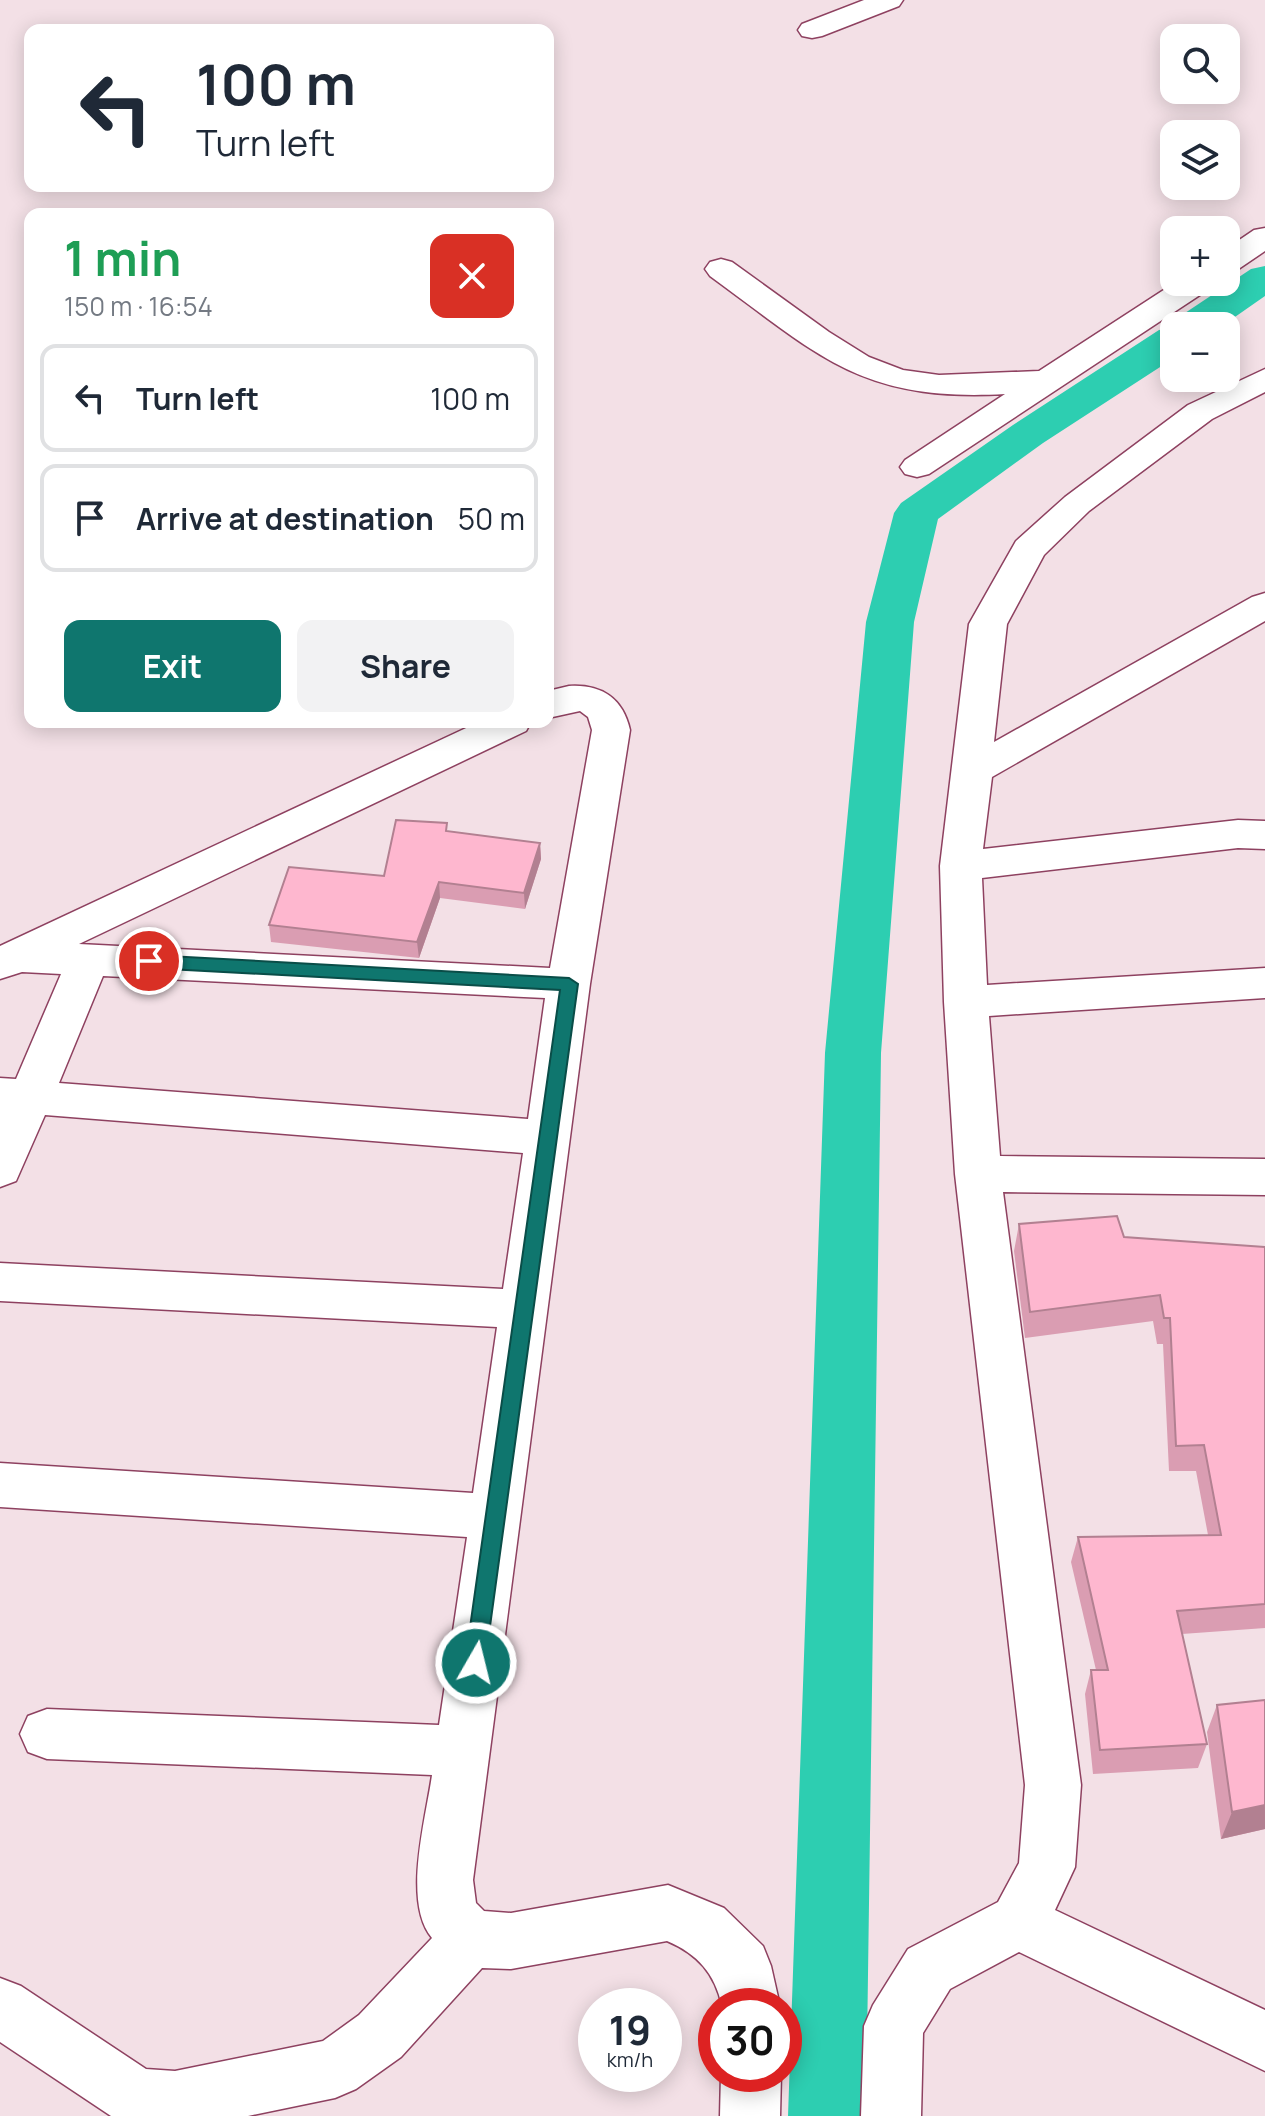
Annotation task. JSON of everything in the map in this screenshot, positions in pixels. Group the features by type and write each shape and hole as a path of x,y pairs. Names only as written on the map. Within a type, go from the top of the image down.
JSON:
{"street":[{"path":"812,30 889,0"},
{"path":"1240,254 1265,237"},
{"path":"721,269 834,349 875,372 953,386 1048,381"},
{"path":"917,467 1177,296"},
{"path":"891,2116 894,2026 929,1969 1018,1922 1047,1867 1053,1785 978,1174 966,1002 961,866 988,624 1029,549 1077,504 1200,412 1265,379"},
{"path":"973,771 1265,605"},
{"path":"554,702 582,698 600,704 610,715 611,730 569,984 445,1880 448,1914 470,1939 511,1941 668,1913 704,1928 742,1966 747,1988"},
{"path":"7,960 499,728"},
{"path":"961,866 1256,828"},
{"path":"7,960 89,958 569,984"},
{"path":"0,1169 15,1096 89,958"},
{"path":"966,1002 1265,983"},
{"path":"15,1096 550,1138"},
{"path":"978,1174 1263,1184"},
{"path":"0,1282 524,1309"},
{"path":"0,1485 496,1517"},
{"path":"47,1734 464,1751"},
{"path":"1018,1922 1265,2041"},
{"path":"0,2007 105,2079 140,2099 175,2101 335,2068 380,2036 470,1939"},
{"path":"750,2116 751,2092"}],"building":[{"path":"396,820 447,823 446,831 540,843 524,893 439,882 417,942 269,925 289,867 384,876"},
{"path":"1117,1216 1124,1237 1265,1247 1265,1604 1177,1611 1207,1744 1100,1750 1091,1670 1108,1670 1078,1537 1221,1535 1204,1445 1176,1446 1170,1318 1164,1318 1160,1295 1030,1312 1019,1224"},
{"path":"1265,1700 1265,1805 1232,1812 1217,1705"}],"waterway":[{"path":"1215,312 1265,278"},
{"path":"827,2116 853,1053 890,622 917,513 1028,434 1160,348"}],"route":[{"path":"149,961 569,984 476,1663"}]}
